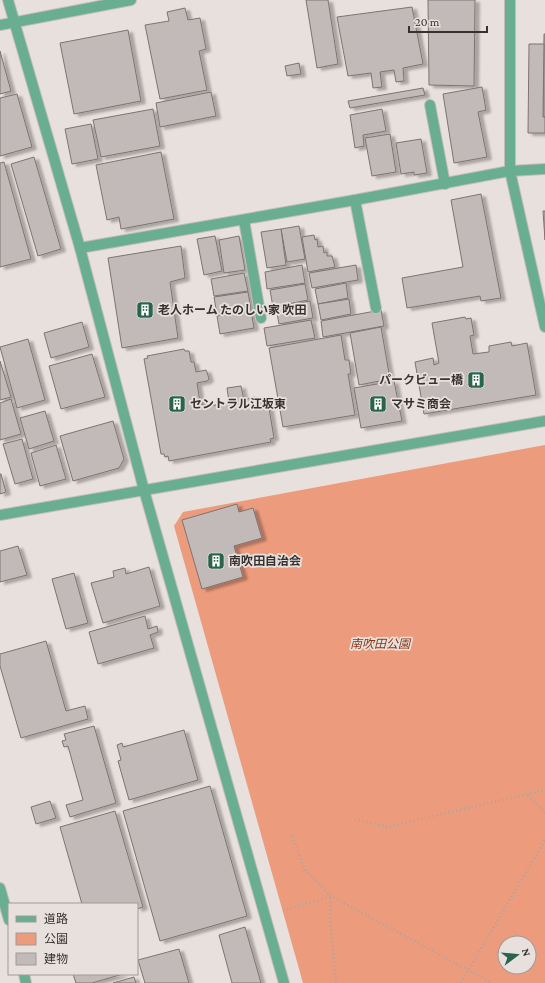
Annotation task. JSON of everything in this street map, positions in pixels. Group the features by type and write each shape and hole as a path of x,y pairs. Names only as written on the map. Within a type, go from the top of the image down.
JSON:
{"street":[{"path":"8,0 80,248 144,490 284,983"},
{"path":"0,25 131,0"},
{"path":"510,0 510,171 545,327"},
{"path":"430,105 445,184"},
{"path":"80,248 244,220 510,171 545,169"},
{"path":"355,200 376,308"},
{"path":"244,220 261,318"},
{"path":"0,515 545,422"},
{"path":"0,888 8,916"}],"path":[{"path":"355,819 387,827 545,790"},
{"path":"528,794 545,813"},
{"path":"292,836 305,870 331,896 492,983"},
{"path":"461,983 545,840"},
{"path":"277,913 331,896"},
{"path":"331,896 330,918 336,983"}],"green space":[{"name":"南吹田公園","path":"545,445 545,983 303,983 174,526 183,512"}],"building":[{"path":"306,0 328,0 338,64 317,68"},
{"path":"428,0 475,0 474,86 429,85"},
{"path":"412,7 423,64 403,68 404,81 396,82 394,70 380,72 382,87 373,88 371,73 348,76 337,17"},
{"path":"185,8 188,20 200,18 206,49 199,51 207,90 160,99 145,25 169,21 167,12"},
{"path":"128,30 141,101 74,114 60,43"},
{"path":"544,34 545,117 543,117"},
{"path":"529,44 544,44 543,117 545,117 545,133 528,133"},
{"path":"0,51 11,91 0,94"},
{"path":"299,63 301,74 287,76 285,66"},
{"path":"482,87 486,110 478,112 487,157 454,163 443,94"},
{"path":"423,88 425,95 350,108 348,101"},
{"path":"211,92 216,116 160,127 156,103"},
{"path":"17,94 32,147 0,156 0,98"},
{"path":"153,109 160,146 101,157 93,120"},
{"path":"382,109 386,131 363,135 364,146 355,148 350,115"},
{"path":"91,124 98,159 72,164 65,129"},
{"path":"390,134 396,172 372,176 365,138"},
{"path":"421,139 427,173 414,175 414,172 401,174 396,143"},
{"path":"161,152 174,219 121,229 119,217 107,220 96,165"},
{"path":"34,157 61,249 38,256 11,164"},
{"path":"4,162 31,259 0,267 0,163"},
{"path":"481,194 501,298 481,301 480,296 407,308 402,278 463,267 451,200"},
{"path":"543,211 545,211 545,240"},
{"path":"299,226 305,259 287,262 281,229"},
{"path":"281,229 286,265 267,268 261,232"},
{"path":"314,235 315,240 317,239 318,247 323,246 324,253 327,252 327,256 332,256 335,267 308,272 302,237"},
{"path":"215,236 222,271 204,275 197,239"},
{"path":"239,236 245,270 224,273 219,240"},
{"name":"老人ホーム たのしい家 吹田","path":"181,246 185,278 170,282 178,338 122,348 108,258"},
{"path":"302,265 305,283 267,289 265,272"},
{"path":"356,265 358,280 312,288 309,273"},
{"path":"244,273 248,291 214,296 211,279"},
{"path":"346,283 348,298 318,304 315,289"},
{"path":"305,284 308,300 273,307 270,290"},
{"path":"248,292 251,309 217,315 214,297"},
{"path":"349,299 351,314 321,320 318,304"},
{"path":"310,301 313,318 279,324 276,308"},
{"path":"381,310 384,326 323,337 321,321"},
{"path":"251,311 254,328 220,334 217,316"},
{"name":"パークビュー橋","path":"465,317 466,319 471,318 474,335 470,336 473,354 489,352 489,346 511,342 512,346 527,343 536,395 424,414 415,362 433,358 434,365 439,363 432,323"},
{"path":"311,320 315,338 267,346 264,328"},
{"path":"82,322 89,347 51,358 44,333"},
{"path":"381,327 390,379 359,385 350,333"},
{"path":"341,335 345,360 349,360 351,374 348,374 355,415 283,427 269,348"},
{"path":"28,339 45,400 17,408 0,347"},
{"name":"セントラル江坂東","path":"184,349 185,351 189,351 191,362 194,362 196,372 206,370 207,372 209,379 207,381 197,383 200,402 202,402 202,405 206,405 206,407 229,402 227,388 241,386 244,400 255,397 256,400 264,398 265,402 268,402 274,438 270,439 271,442 169,461 168,456 165,457 164,454 161,454 144,359 148,358 147,356"},
{"path":"92,354 105,397 61,409 49,366"},
{"path":"0,361 11,397 0,400"},
{"name":"マサミ商会","path":"394,381 402,421 361,428 354,388"},
{"path":"11,399 21,434 0,440 0,403"},
{"path":"45,411 54,441 29,449 20,418"},
{"path":"113,421 124,459 119,468 73,481 60,436"},
{"path":"22,439 33,479 15,484 3,444"},
{"path":"56,445 66,479 40,486 31,453"},
{"path":"0,474 6,492 0,494"},
{"name":"南吹田自治会","path":"237,504 239,512 253,508 262,538 234,546 243,577 202,589 182,520"},
{"path":"18,546 27,575 0,582 0,551"},
{"path":"149,567 160,606 103,623 91,583 114,577 113,571 125,568 126,574"},
{"path":"74,573 88,623 66,629 52,579"},
{"path":"145,616 148,629 157,626 158,632 150,635 154,648 98,664 89,632"},
{"path":"46,641 66,711 85,706 88,719 21,738 0,666 0,654"},
{"path":"94,726 116,803 70,817 66,805 83,800 68,746 64,747 62,741 66,740 64,734"},
{"path":"184,730 198,780 129,800 118,761 121,760 117,745 122,743 123,747"},
{"path":"210,786 247,916 160,941 123,811"},
{"path":"50,801 56,818 36,824 31,807"},
{"path":"115,811 143,907 138,909 138,903 82,903 60,827"},
{"path":"245,927 261,983 232,983 219,935"},
{"path":"179,949 189,983 145,983 138,960"},
{"path":"73,975 120,975 92,983 76,983"},
{"path":"134,977 136,983 113,983"}],"place":[{"name":"老人ホーム たのしい家 吹田","path":"145,310"},
{"name":"パークビュー橋","path":"476,380"},
{"name":"セントラル江坂東","path":"177,404"},
{"name":"マサミ商会","path":"378,404"},
{"name":"南吹田自治会","path":"216,561"}]}
